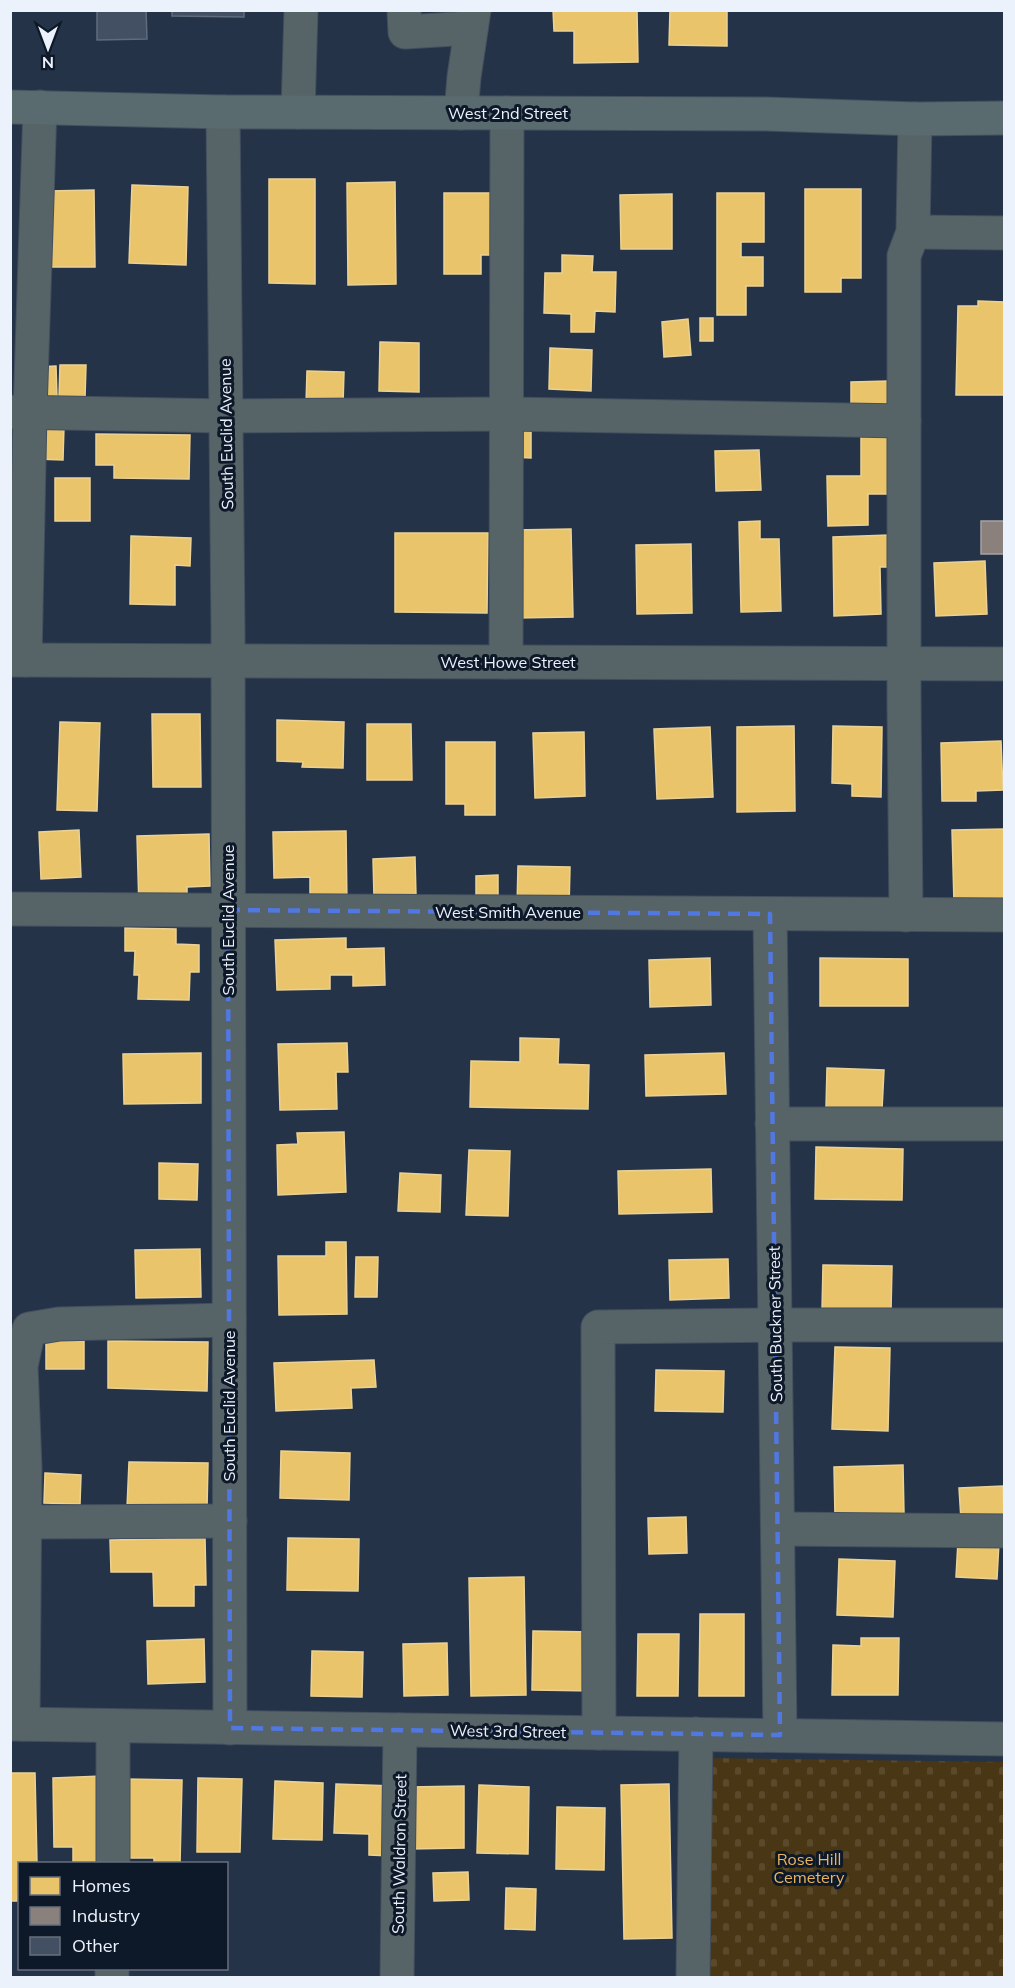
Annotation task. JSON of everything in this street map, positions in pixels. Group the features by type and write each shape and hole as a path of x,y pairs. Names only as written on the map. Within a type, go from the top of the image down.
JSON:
{"main road":[{"name":"West 2nd Street","path":"25,107 223,112 766,114 915,119 1005,118"}],"street":[{"path":"298,112 301,10"},
{"path":"404,10 405,32 473,19 461,113"},
{"path":"18,660 25,107"},
{"name":"South Euclid Avenue","path":"223,112 228,660 230,1728"},
{"path":"506,662 507,113"},
{"path":"906,915 904,256 913,232 915,119"},
{"path":"913,232 1005,233"},
{"path":"20,412 226,416 506,414 904,421"},
{"name":"West Howe Street","path":"18,660 1005,664"},
{"name":"West Smith Avenue","path":"10,909 1005,915"},
{"name":"South Buckner Street","path":"770,914 780,1736"},
{"path":"772,1124 1005,1124"},
{"path":"17,1724 25,1522 21,1366 29,1329 59,1324 229,1320"},
{"path":"599,1733 598,1327 1005,1325"},
{"path":"25,1522 230,1521"},
{"path":"778,1529 1005,1531"},
{"name":"West 3rd Street","path":"17,1724 1005,1739"},
{"path":"112,1862 113,1726"},
{"name":"South Waldron Street","path":"397,1977 400,1730"},
{"path":"693,1977 696,1734"}],"highlighted area":[{"path":"228,910 770,914 780,1735 230,1728"}],"green space":[{"name":"Rose Hill Cemetery","path":"701,1758 1004,1762 1004,1977 699,1978"}],"building: Homes":[{"path":"553,10 637,10 638,62 574,63 574,31 554,31"},
{"path":"670,10 727,10 727,46 669,45"},
{"path":"269,179 315,179 315,284 269,283"},
{"path":"395,182 396,284 348,285 347,183"},
{"path":"132,185 188,187 186,265 129,263"},
{"path":"805,189 861,189 861,278 841,278 841,292 805,292"},
{"path":"94,190 95,267 51,267 49,191"},
{"path":"444,193 493,193 494,255 481,255 481,274 444,274"},
{"path":"717,193 764,193 764,242 741,242 741,257 763,257 763,286 746,286 746,315 717,315"},
{"path":"672,194 672,249 621,249 620,195"},
{"path":"562,255 593,256 592,272 616,272 615,312 595,311 594,332 571,332 571,314 544,313 545,273 562,273"},
{"path":"978,301 1004,302 1004,395 956,395 958,306 978,306"},
{"path":"700,318 713,318 713,341 700,341"},
{"path":"688,319 691,355 664,357 662,322"},
{"path":"380,342 419,343 419,392 379,391"},
{"path":"550,348 592,350 591,391 549,389"},
{"path":"60,365 86,365 85,398 59,397"},
{"path":"56,366 57,397 35,397 35,367"},
{"path":"307,371 344,372 343,405 306,404"},
{"path":"889,381 890,406 851,406 851,382"},
{"path":"38,425 64,426 63,460 36,459"},
{"path":"512,426 531,426 531,458 512,457"},
{"path":"96,434 190,435 189,479 114,478 114,465 96,465"},
{"path":"861,434 889,434 890,494 868,494 868,525 828,526 827,476 861,476"},
{"path":"759,450 761,490 716,491 715,451"},
{"path":"55,478 90,478 90,521 55,521"},
{"path":"760,521 760,539 779,539 781,611 741,612 739,522"},
{"path":"571,529 573,617 516,618 513,530"},
{"path":"395,533 488,533 487,613 395,612"},
{"path":"889,535 889,567 880,567 881,614 834,616 833,537"},
{"path":"131,536 191,538 190,566 175,565 175,605 130,604"},
{"path":"691,544 692,613 637,614 636,545"},
{"path":"985,561 987,614 936,616 934,563"},
{"path":"152,714 200,714 201,787 153,787"},
{"path":"277,720 344,722 343,768 302,767 303,762 277,761"},
{"path":"60,722 100,723 97,811 57,810"},
{"path":"367,724 411,724 412,780 367,780"},
{"path":"794,726 795,811 737,812 737,727"},
{"path":"833,726 882,727 881,797 852,796 852,784 832,783"},
{"path":"710,727 713,797 657,799 654,729"},
{"path":"584,732 585,796 535,798 533,733"},
{"path":"1001,741 1003,790 976,791 976,801 942,801 941,743"},
{"path":"446,742 495,742 495,815 465,815 465,804 446,804"},
{"path":"1004,829 1004,902 954,903 952,830"},
{"path":"79,830 81,877 41,879 39,832"},
{"path":"346,831 347,905 310,905 310,877 274,878 273,832"},
{"path":"209,834 210,886 187,887 187,908 139,910 137,836"},
{"path":"415,857 416,896 374,897 373,859"},
{"path":"518,866 570,867 569,908 517,907"},
{"path":"498,875 498,901 476,902 476,876"},
{"path":"125,928 176,929 176,944 199,945 199,972 190,972 189,1000 138,999 139,975 134,975 135,951 125,951"},
{"path":"346,938 346,949 384,948 385,985 353,986 353,975 330,975 330,989 277,990 275,940"},
{"path":"710,958 711,1005 650,1007 649,960"},
{"path":"820,958 908,959 908,1006 820,1006"},
{"path":"520,1038 559,1039 558,1064 589,1065 588,1109 470,1107 471,1061 520,1062"},
{"path":"347,1043 348,1072 336,1072 337,1109 280,1110 278,1044"},
{"path":"201,1053 201,1103 124,1104 123,1054"},
{"path":"724,1053 726,1094 646,1096 645,1055"},
{"path":"827,1068 884,1070 882,1110 826,1108"},
{"path":"344,1132 346,1192 278,1195 277,1145 298,1144 297,1133"},
{"path":"816,1147 903,1149 902,1200 815,1199"},
{"path":"469,1150 510,1151 508,1216 466,1215"},
{"path":"159,1163 198,1164 197,1200 159,1199"},
{"path":"711,1169 712,1212 619,1214 618,1171"},
{"path":"400,1173 441,1175 440,1212 398,1211"},
{"path":"326,1242 346,1242 347,1314 279,1315 278,1256 326,1256"},
{"path":"200,1249 201,1297 136,1298 135,1250"},
{"path":"356,1257 378,1257 377,1297 355,1297"},
{"path":"728,1259 729,1298 670,1300 669,1260"},
{"path":"823,1265 892,1266 891,1311 822,1310"},
{"path":"46,1340 84,1341 84,1369 46,1369"},
{"path":"108,1341 208,1342 207,1391 108,1388"},
{"path":"835,1347 890,1348 888,1431 832,1429"},
{"path":"374,1360 376,1387 351,1388 352,1408 276,1411 274,1363"},
{"path":"656,1370 724,1371 723,1412 655,1411"},
{"path":"281,1451 350,1453 349,1500 280,1498"},
{"path":"129,1462 208,1463 207,1509 127,1508"},
{"path":"903,1465 904,1514 835,1516 834,1467"},
{"path":"45,1473 81,1475 80,1504 44,1503"},
{"path":"1003,1486 1004,1518 961,1520 959,1488"},
{"path":"686,1517 687,1553 649,1554 648,1518"},
{"path":"205,1538 206,1585 194,1585 194,1606 154,1606 153,1572 111,1572 110,1540"},
{"path":"288,1538 359,1539 358,1591 287,1590"},
{"path":"958,1541 999,1542 997,1579 956,1577"},
{"path":"839,1559 895,1561 893,1617 837,1615"},
{"path":"524,1577 526,1695 471,1696 469,1578"},
{"path":"700,1614 744,1614 744,1696 699,1696"},
{"path":"533,1631 595,1632 594,1691 532,1690"},
{"path":"638,1634 679,1634 678,1696 637,1696"},
{"path":"861,1638 899,1638 898,1695 832,1695 833,1645 861,1646"},
{"path":"204,1639 205,1682 148,1684 147,1641"},
{"path":"447,1643 448,1695 404,1696 403,1644"},
{"path":"312,1651 363,1652 362,1697 311,1696"},
{"path":"10,1773 35,1773 37,1862 18,1862 17,1901 10,1901"},
{"path":"102,1776 104,1862 73,1862 73,1847 54,1847 53,1778"},
{"path":"198,1778 242,1779 240,1852 197,1852"},
{"path":"125,1779 182,1780 180,1862 154,1862 154,1858 123,1858"},
{"path":"275,1781 323,1783 322,1840 273,1839"},
{"path":"336,1784 394,1786 391,1856 369,1855 369,1834 334,1833"},
{"path":"669,1784 672,1938 624,1939 621,1785"},
{"path":"479,1785 529,1787 528,1854 477,1853"},
{"path":"464,1786 464,1848 410,1849 409,1787"},
{"path":"557,1807 605,1808 604,1870 556,1869"},
{"path":"468,1872 469,1900 434,1901 433,1873"},
{"path":"506,1888 536,1889 535,1930 505,1929"}],"building: Industry":[{"path":"981,521 1004,521 1004,554 981,554"}],"building: Other":[{"path":"97,10 146,10 147,39 97,40"},
{"path":"172,10 244,10 244,17 172,16"}]}
